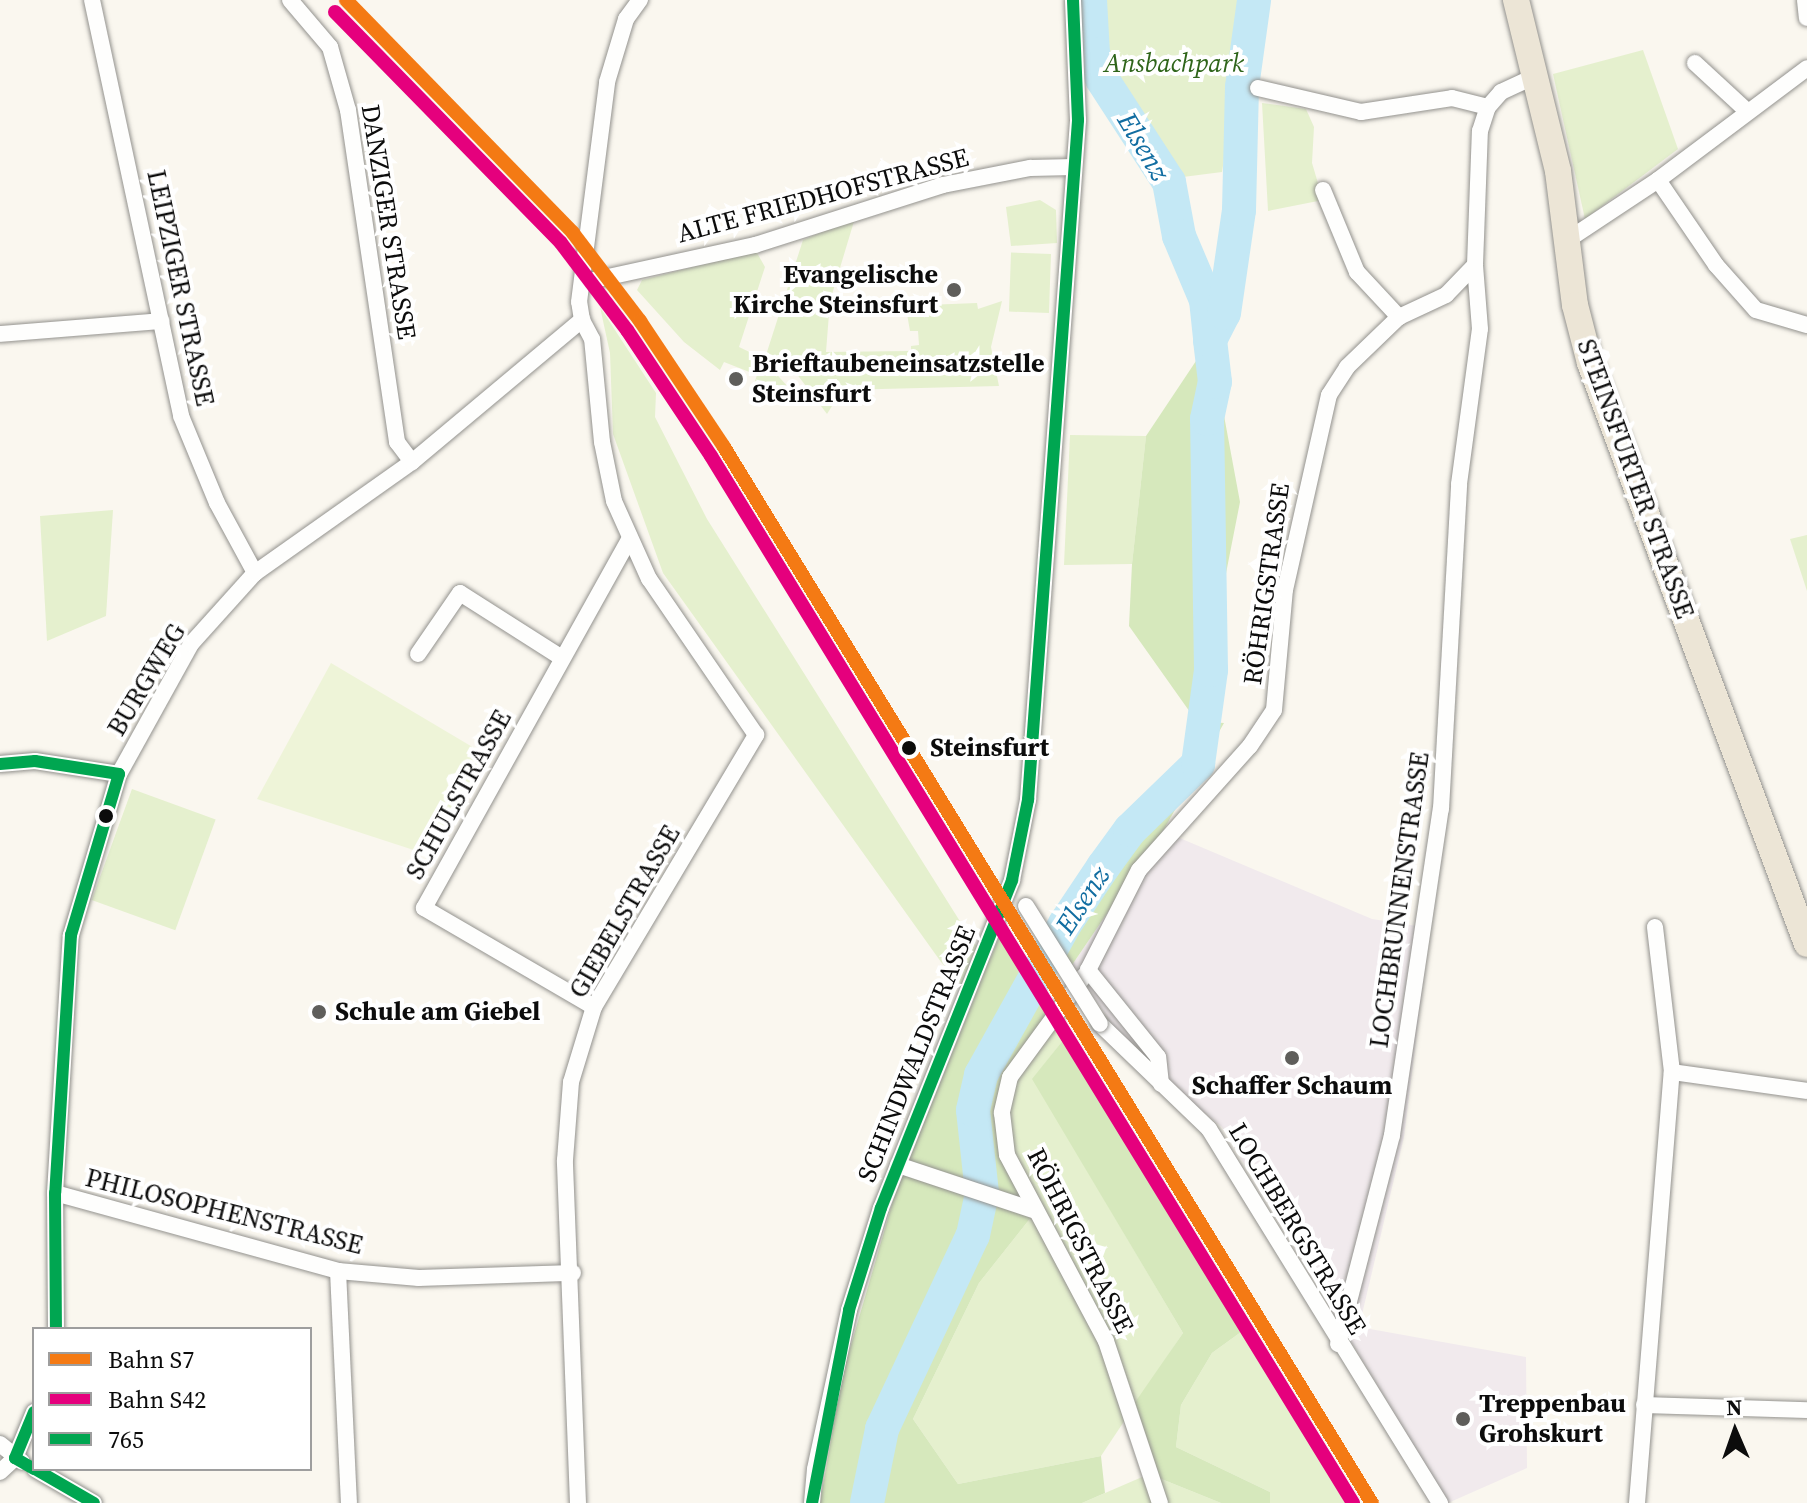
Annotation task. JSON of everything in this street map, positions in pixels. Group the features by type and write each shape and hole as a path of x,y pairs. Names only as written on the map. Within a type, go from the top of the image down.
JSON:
{"main road":[{"name":"STEINSFURTER STRASSE","path":"1516,0 1558,171 1575,305 1607,412 1807,944"}],"street":[{"name":"LEIPZIGER STRASSE","path":"92,0 181,416 217,503 255,573"},
{"name":"DANZIGER STRASSE","path":"290,0 330,47 348,110 397,442 412,462"},
{"path":"630,538 614,501 602,442 592,339 582,320 579,302 590,243 607,82 626,19 640,0"},
{"name":"SCHINDWALDSTRASSE","path":"812,1503 849,1310 898,1165 1012,880 1028,800 1074,167 1073,0"},
{"path":"1805,0 1807,18"},
{"path":"1695,63 1747,111"},
{"path":"1566,241 1658,180 1807,68"},
{"path":"1475,265 1480,131 1488,107 1501,92 1535,76"},
{"path":"1258,88 1361,112 1452,98 1488,107"},
{"name":"ALTE FRIEDHOFSTRASSE","path":"585,282 755,245 943,185 1030,168 1074,167"},
{"path":"1658,180 1716,265 1756,310 1807,325"},
{"path":"1323,190 1357,272 1399,317"},
{"name":"RÖHRIGSTRASSE","path":"1160,1503 1106,1341 1007,1155 1002,1113 1010,1077 1088,970 1139,870 1250,746 1274,710 1285,590 1329,395 1347,367 1399,317 1446,295 1475,265"},
{"name":"LOCHBRUNNENSTRASSE","path":"1338,1344 1392,1135 1441,809 1459,484 1480,329 1475,265"},
{"name":"BURGWEG","path":"56,1327 55,1193 71,935 119,774 191,644 255,573 412,462 582,320"},
{"path":"0,334 161,321"},
{"name":"SCHULSTRASSE","path":"594,1007 424,908 630,538"},
{"name":"GIEBELSTRASSE","path":"578,1503 573,1273 565,1160 570,1097 594,1007 756,735 649,579 630,538"},
{"path":"418,654 460,593 562,658"},
{"path":"0,764 35,761 119,774"},
{"name":"LOCHBERGSTRASSE","path":"1012,880 1100,1024 1209,1129 1338,1344 1440,1503"},
{"path":"1637,1503 1672,1072 1655,927"},
{"path":"1088,970 1158,1057 1161,1084"},
{"path":"1672,1072 1807,1091"},
{"path":"898,1165 996,1201 1036,1211"},
{"name":"PHILOSOPHENSTRASSE","path":"55,1193 338,1271 419,1278 573,1273"},
{"path":"338,1271 349,1503"},
{"path":"1644,1405 1807,1410"},
{"path":"0,1472 15,1458 32,1417"},
{"path":"0,1444 32,1468"},
{"path":"38,1471 94,1503"}],"shaded area":[{"path":"1163,831 1372,919 1430,928 1404,1137 1359,1327 1526,1357 1527,1468 1448,1503 1222,1127 1174,1089 1132,1067 1111,1023 1072,965"}],"green space":[{"name":"Ansbachpark","path":"1094,0 1249,0 1222,172 1175,178 1096,54"},
{"path":"1643,50 1678,149 1585,219 1553,74"},
{"path":"1262,103 1306,109 1314,127 1312,163 1323,200 1268,211"},
{"path":"1040,200 1056,210 1057,243 1011,246 1006,207"},
{"path":"855,218 830,301 826,352 911,351 911,346 919,345 918,331 910,331 907,314 927,313 927,305 977,303 978,309 1002,301 991,347 999,386 842,390 827,414 787,361 766,355 803,240"},
{"path":"756,251 765,267 739,347 762,358 789,388 754,384 757,375 724,362 720,370 684,342 637,290 642,280"},
{"path":"1011,253 1051,254 1049,313 1009,312"},
{"path":"600,307 656,393 655,417 707,519 973,942 991,959 975,999 941,962 663,573 613,434 610,353"},
{"path":"1210,340 1240,502 1197,721 1224,723 1163,831 1072,965 1050,931 1100,858 1134,821 1188,779 1197,722 1129,626 1132,564 1146,436"},
{"path":"1070,435 1146,436 1132,564 1064,565"},
{"path":"113,510 106,616 47,641 40,516"},
{"path":"1807,535 1807,591 1790,539"},
{"path":"331,663 491,758 436,851 429,855 257,799"},
{"path":"132,789 216,819 175,930 92,900"},
{"path":"1000,935 1053,1021 1010,1077 1007,1155 1036,1211 979,1283 913,1419 958,1484 1101,1456 1105,1493 1082,1503 820,1503 842,1376 895,1194"},
{"path":"1053,1021 1064,1039 1033,1079 1183,1333 1101,1456 958,1484 913,1419 979,1283 1036,1211 1007,1155 1010,1077"},
{"path":"1064,1039 1241,1332 1212,1353 1181,1405 1176,1447 1270,1492 1270,1503 1221,1503 1149,1474 1129,1411 1183,1333 1032,1079"},
{"path":"1241,1332 1345,1503 1270,1503 1270,1492 1176,1447 1181,1405 1212,1353"},
{"path":"1149,1474 1221,1503 1082,1503"}],"waterway":[{"name":"Elsenz","path":"1090,0 1093,54 1102,79 1169,182 1179,236 1206,300 1210,336"},
{"name":"Elsenz","path":"867,1503 882,1429 973,1235 982,1193 973,1110 981,1075 1065,924 1103,867 1130,830 1198,764 1211,670 1207,419 1215,382 1210,340 1224,313 1239,210 1242,87 1254,0"}],"rail line":[{"name":"S7","path":"346,0 573,233 640,321 724,447 1372,1503"},
{"name":"S42","path":"335,12 561,243 627,330 711,456 1353,1503"}],"transit line":[{"name":"765","path":"812,1503 849,1310 881,1208 1012,880 1028,800 1078,120 1073,0"},
{"name":"765","path":"0,764 35,761 119,774 71,935 55,1193 56,1327"},
{"name":"765","path":"32,1417 15,1458 32,1468"},
{"name":"765","path":"38,1471 94,1503"}],"place":[{"name":"Evangelische Kirche Steinsfurt","path":"954,290"},
{"name":"Brieftaubeneinsatzstelle Steinsfurt","path":"736,379"},
{"name":"Steinsfurt","path":"909,748"},
{"name":"Schule am Giebel","path":"319,1012"},
{"name":"Schaffer Schaum","path":"1292,1058"},
{"name":"Treppenbau Grohskurt","path":"1463,1419"}]}
